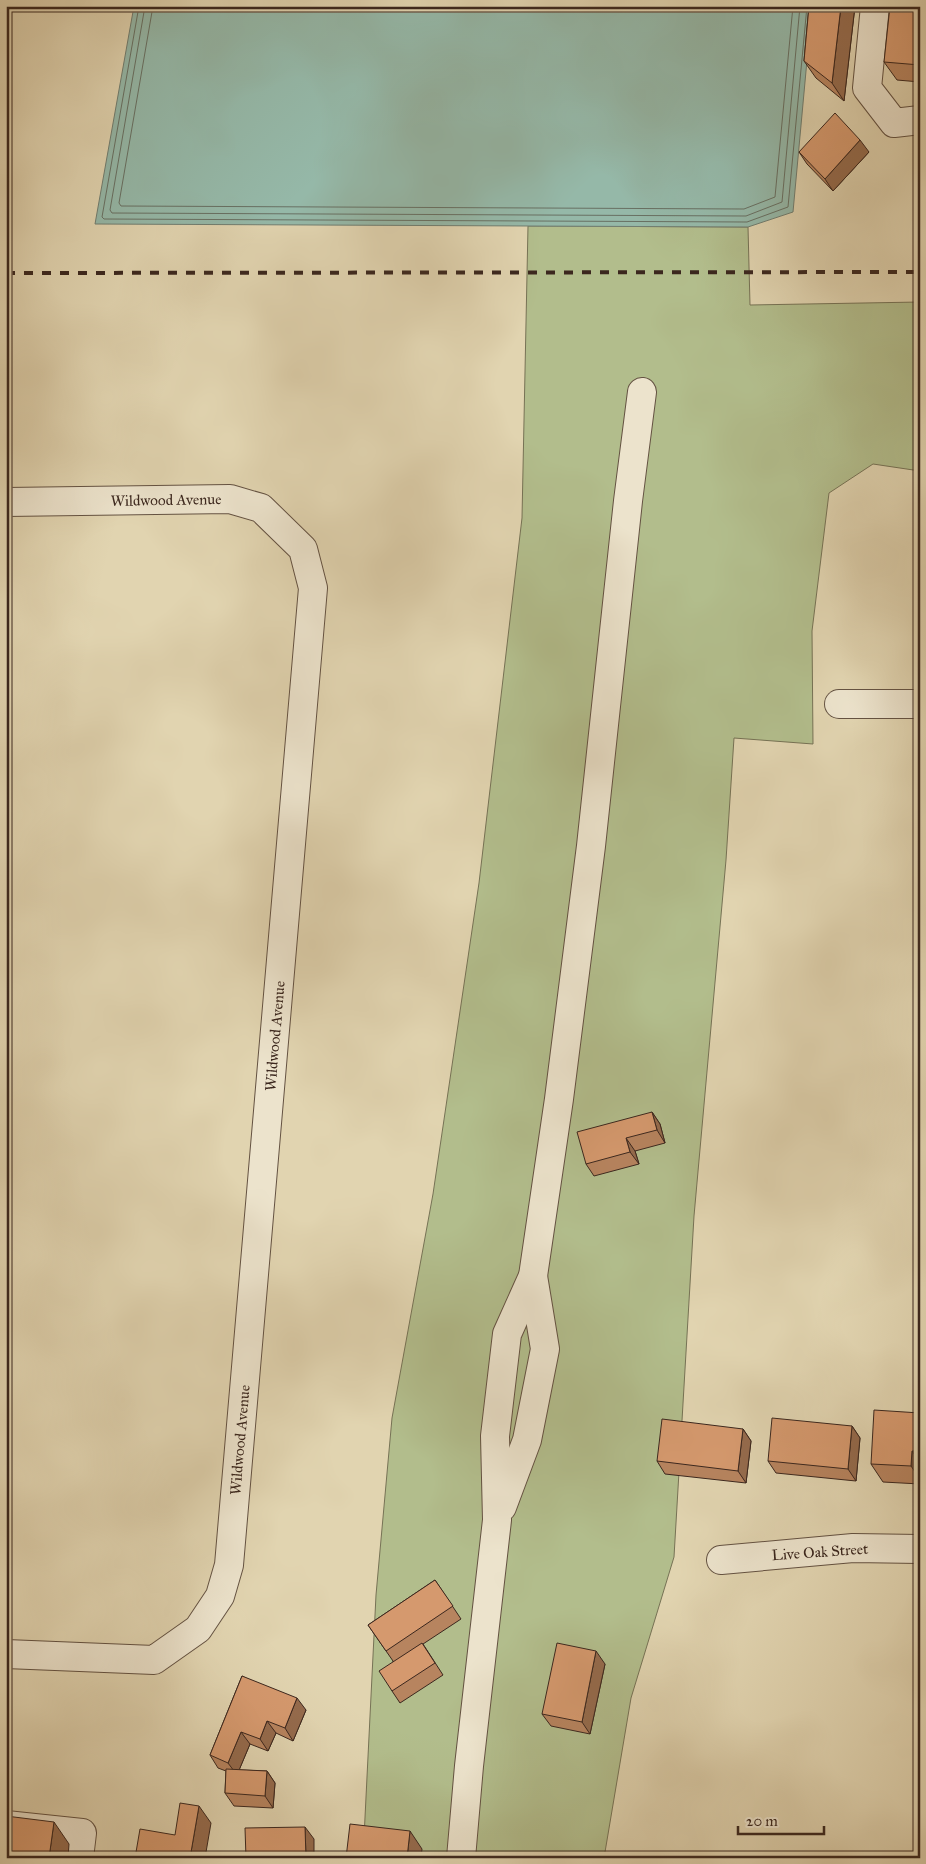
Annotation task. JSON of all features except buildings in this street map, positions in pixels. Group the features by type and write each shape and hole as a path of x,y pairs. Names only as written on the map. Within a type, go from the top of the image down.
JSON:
{"street":[{"path":"875,6 867,88 894,123 920,120"},
{"path":"461,1858 470,1756 497,1520 495,1436 507,1334 533,1276 559,1099 590,856 628,501 642,392"},
{"name":"Wildwood Avenue","path":"6,502 230,499 261,508 303,549 313,588 229,1565 220,1596 198,1629 154,1660 6,1654"},
{"path":"839,704 920,704"},
{"path":"497,1520 527,1440 545,1349 533,1276"},
{"name":"Live Oak Street","path":"721,1560 853,1548 920,1549"},
{"path":"6,1825 82,1832 79,1858"}],"green space":[{"path":"528,226 748,227 750,305 920,302 920,471 873,464 829,493 812,631 813,744 734,738 726,860 694,1216 674,1557 631,1698 604,1858 363,1858 376,1595 392,1418 433,1194 479,883 522,518"}],"water":[{"path":"134,6 812,6 793,212 748,227 95,224"}],"railway":[{"path":"6,273 920,272"}]}
